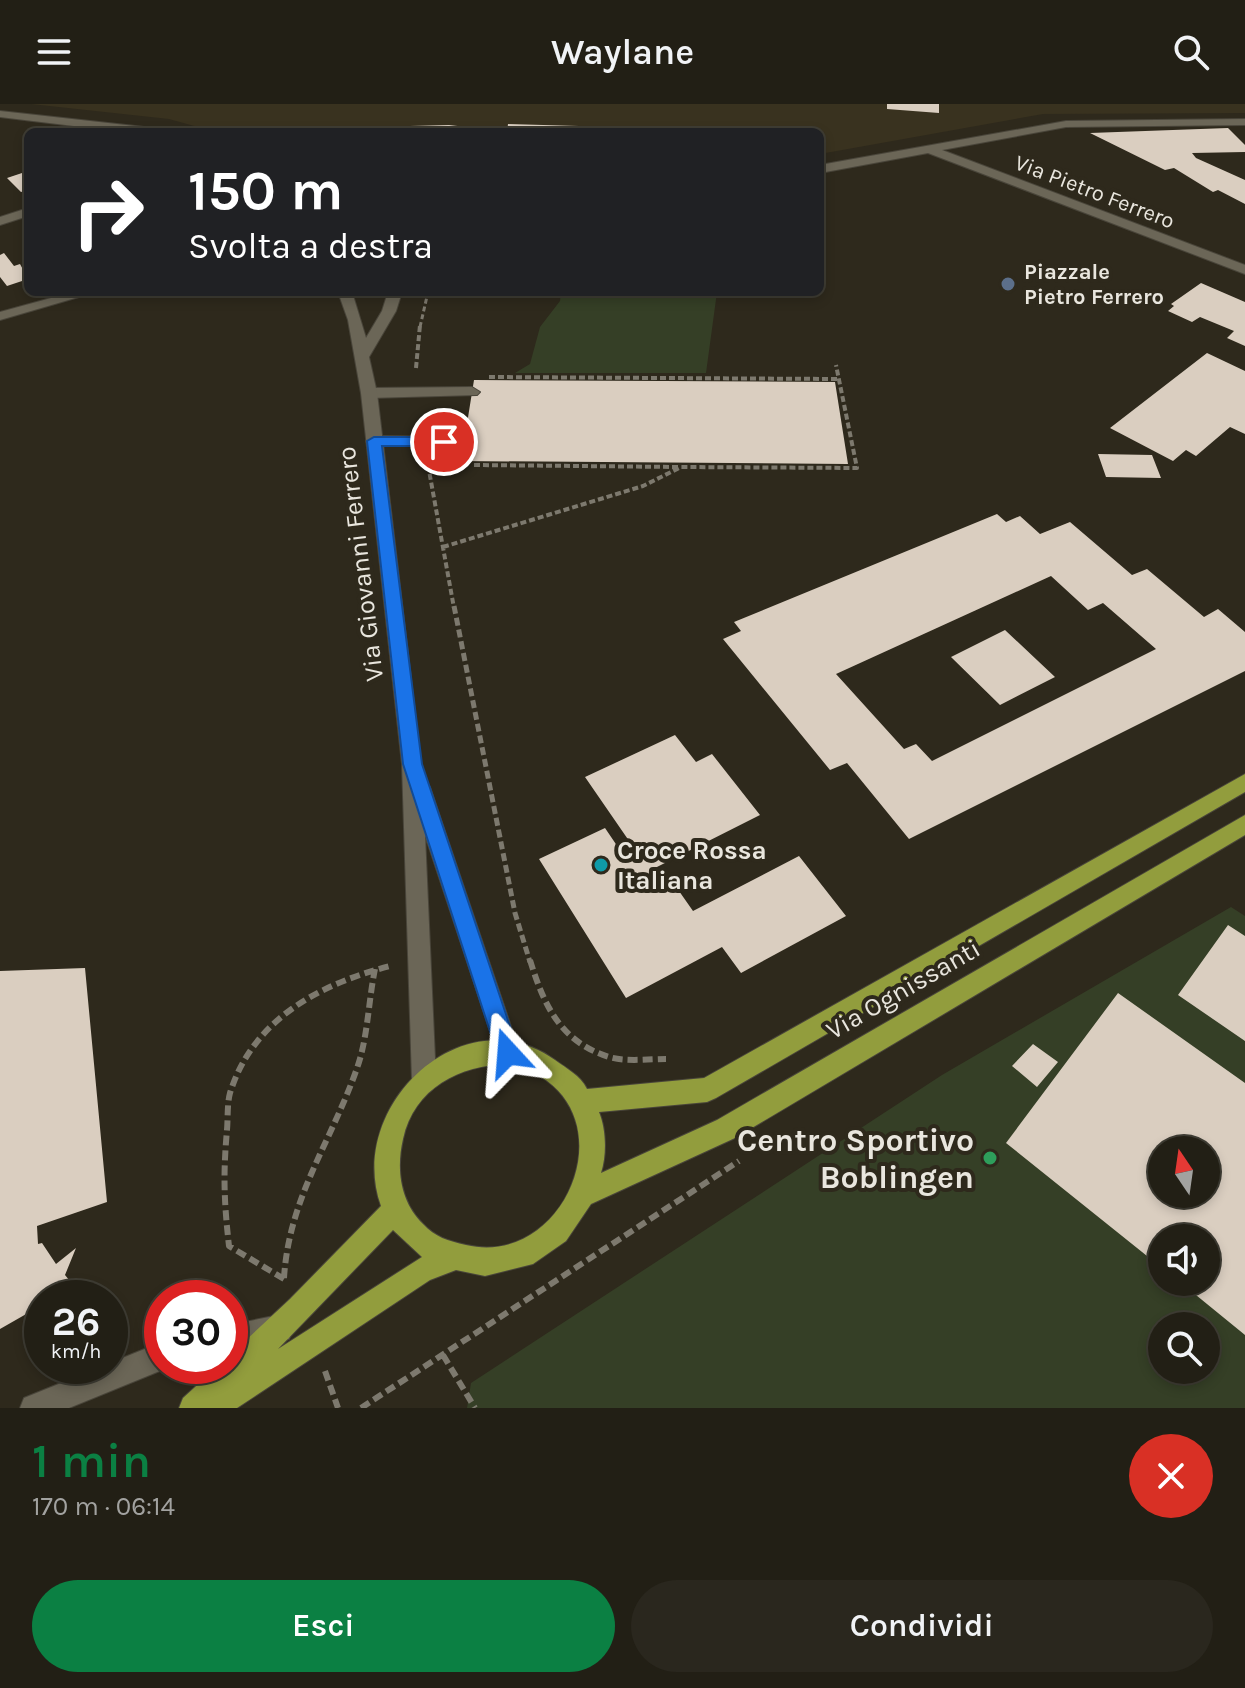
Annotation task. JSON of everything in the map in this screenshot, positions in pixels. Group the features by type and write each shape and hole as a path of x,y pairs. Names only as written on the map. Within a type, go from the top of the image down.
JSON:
{"main road":[{"name":"Via Ognissanti","path":"582,1101 707,1090 1245,782"},
{"name":"Via Ognissanti","path":"585,1193 726,1129 1245,824"},
{"path":"508,1053 537,1061 562,1077 582,1101 592,1130 594,1161 585,1193 560,1229 544,1243 514,1258 482,1263 451,1258 428,1247 409,1230 395,1210 385,1176 388,1141 401,1107 424,1081 450,1063 479,1054 508,1053"},
{"path":"193,1408 279,1329 395,1210"},
{"path":"212,1408 421,1271 451,1258"}],"street":[{"path":"0,114 119,128"},
{"path":"824,168 1066,124 1239,122"},
{"name":"Via Pietro Ferrero","path":"930,149 1245,270"},
{"path":"0,221 24,213"},
{"path":"0,316 74,296"},
{"name":"Via Giovanni Ferrero","path":"346,296 355,320 369,393 412,764 424,1081"},
{"path":"362,357 389,311 394,296"},
{"path":"369,393 472,392"},
{"path":"374,441 464,442"},
{"name":"Via Giovanni Ferrero","path":"412,764 508,1053"},
{"path":"248,1335 279,1329"},
{"path":"34,1408 144,1363"}],"path":[{"path":"417,393 420,323 427,296"},
{"path":"459,465 857,468 836,365"},
{"path":"478,377 838,379"},
{"path":"424,442 472,705 515,913 540,994 567,1036 611,1058 673,1060 707,1090"},
{"path":"428,465 444,465"},
{"path":"443,547 643,486 681,467"},
{"path":"375,969 368,997 366,1040 336,1119 301,1189 289,1222 284,1279 229,1246 222,1187 230,1094 256,1042 293,1006 346,977 375,969 418,959"},
{"path":"361,1408 743,1158"},
{"path":"443,1355 475,1408"}],"shaded area":[{"path":"31,104 1245,104 1245,113 1043,114 824,153 824,128 202,128 169,119"}],"green space":[{"path":"561,296 716,296 706,373 515,373 530,364 540,327"},
{"name":"Centro Sportivo Boblingen","path":"1231,907 1245,916 1245,1408 467,1408 471,1383 942,1075"}],"building":[{"path":"887,104 939,104 939,113 887,109"},
{"path":"508,124 614,127 614,128 508,128"},
{"path":"449,125 496,128 409,128"},
{"path":"1228,128 1245,145 1245,152 1192,153 1196,158 1245,180 1245,204 1218,190 1213,192 1174,168 1165,170 1090,133"},
{"path":"24,172 24,191 21,192 7,178"},
{"path":"4,253 14,266 20,264 24,280 7,286 0,277 0,255"},
{"path":"1201,283 1245,302 1245,346 1227,338 1234,331 1200,317 1192,322 1168,311 1174,306 1171,304"},
{"path":"1207,353 1245,371 1245,434 1230,427 1196,456 1186,450 1173,461 1110,428"},
{"path":"474,380 835,382 848,464 461,461"},
{"path":"1098,454 1152,455 1161,478 1106,477"},
{"path":"997,514 1006,522 1020,516 1040,534 1070,522 1132,575 1147,569 1204,617 1218,609 1245,632 1245,671 909,839 847,763 830,770 723,639 741,631 734,622","holes":["1051,576 1088,610 1103,603 1156,649 932,761 916,744 904,749 836,674"]},
{"path":"1005,630 1055,677 1000,705 951,657"},
{"name":"Croce Rossa Italiana","path":"675,735 696,762 712,754 760,815 649,871 660,887 672,881 693,911 799,856 846,916 741,973 722,947 626,998 539,859 605,828 624,856 636,851 585,777"},
{"path":"1228,925 1245,936 1245,1041 1178,995"},
{"path":"85,968 107,1202 37,1226 38,1244 42,1243 56,1264 76,1248 65,1275 69,1280 24,1280 24,1315 0,1329 0,971"},
{"path":"1118,993 1245,1083 1245,1335 1197,1296 1220,1296 1220,1224 1148,1224 1148,1257 1006,1143"},
{"path":"1033,1044 1058,1062 1037,1087 1012,1066"}],"place":[{"name":"Piazzale Pietro Ferrero","path":"1008,284"},
{"name":"Croce Rossa Italiana","path":"601,865"},
{"name":"Centro Sportivo Boblingen","path":"990,1158"}],"route":[{"path":"444,442 374,441 412,764 508,1053"}]}
